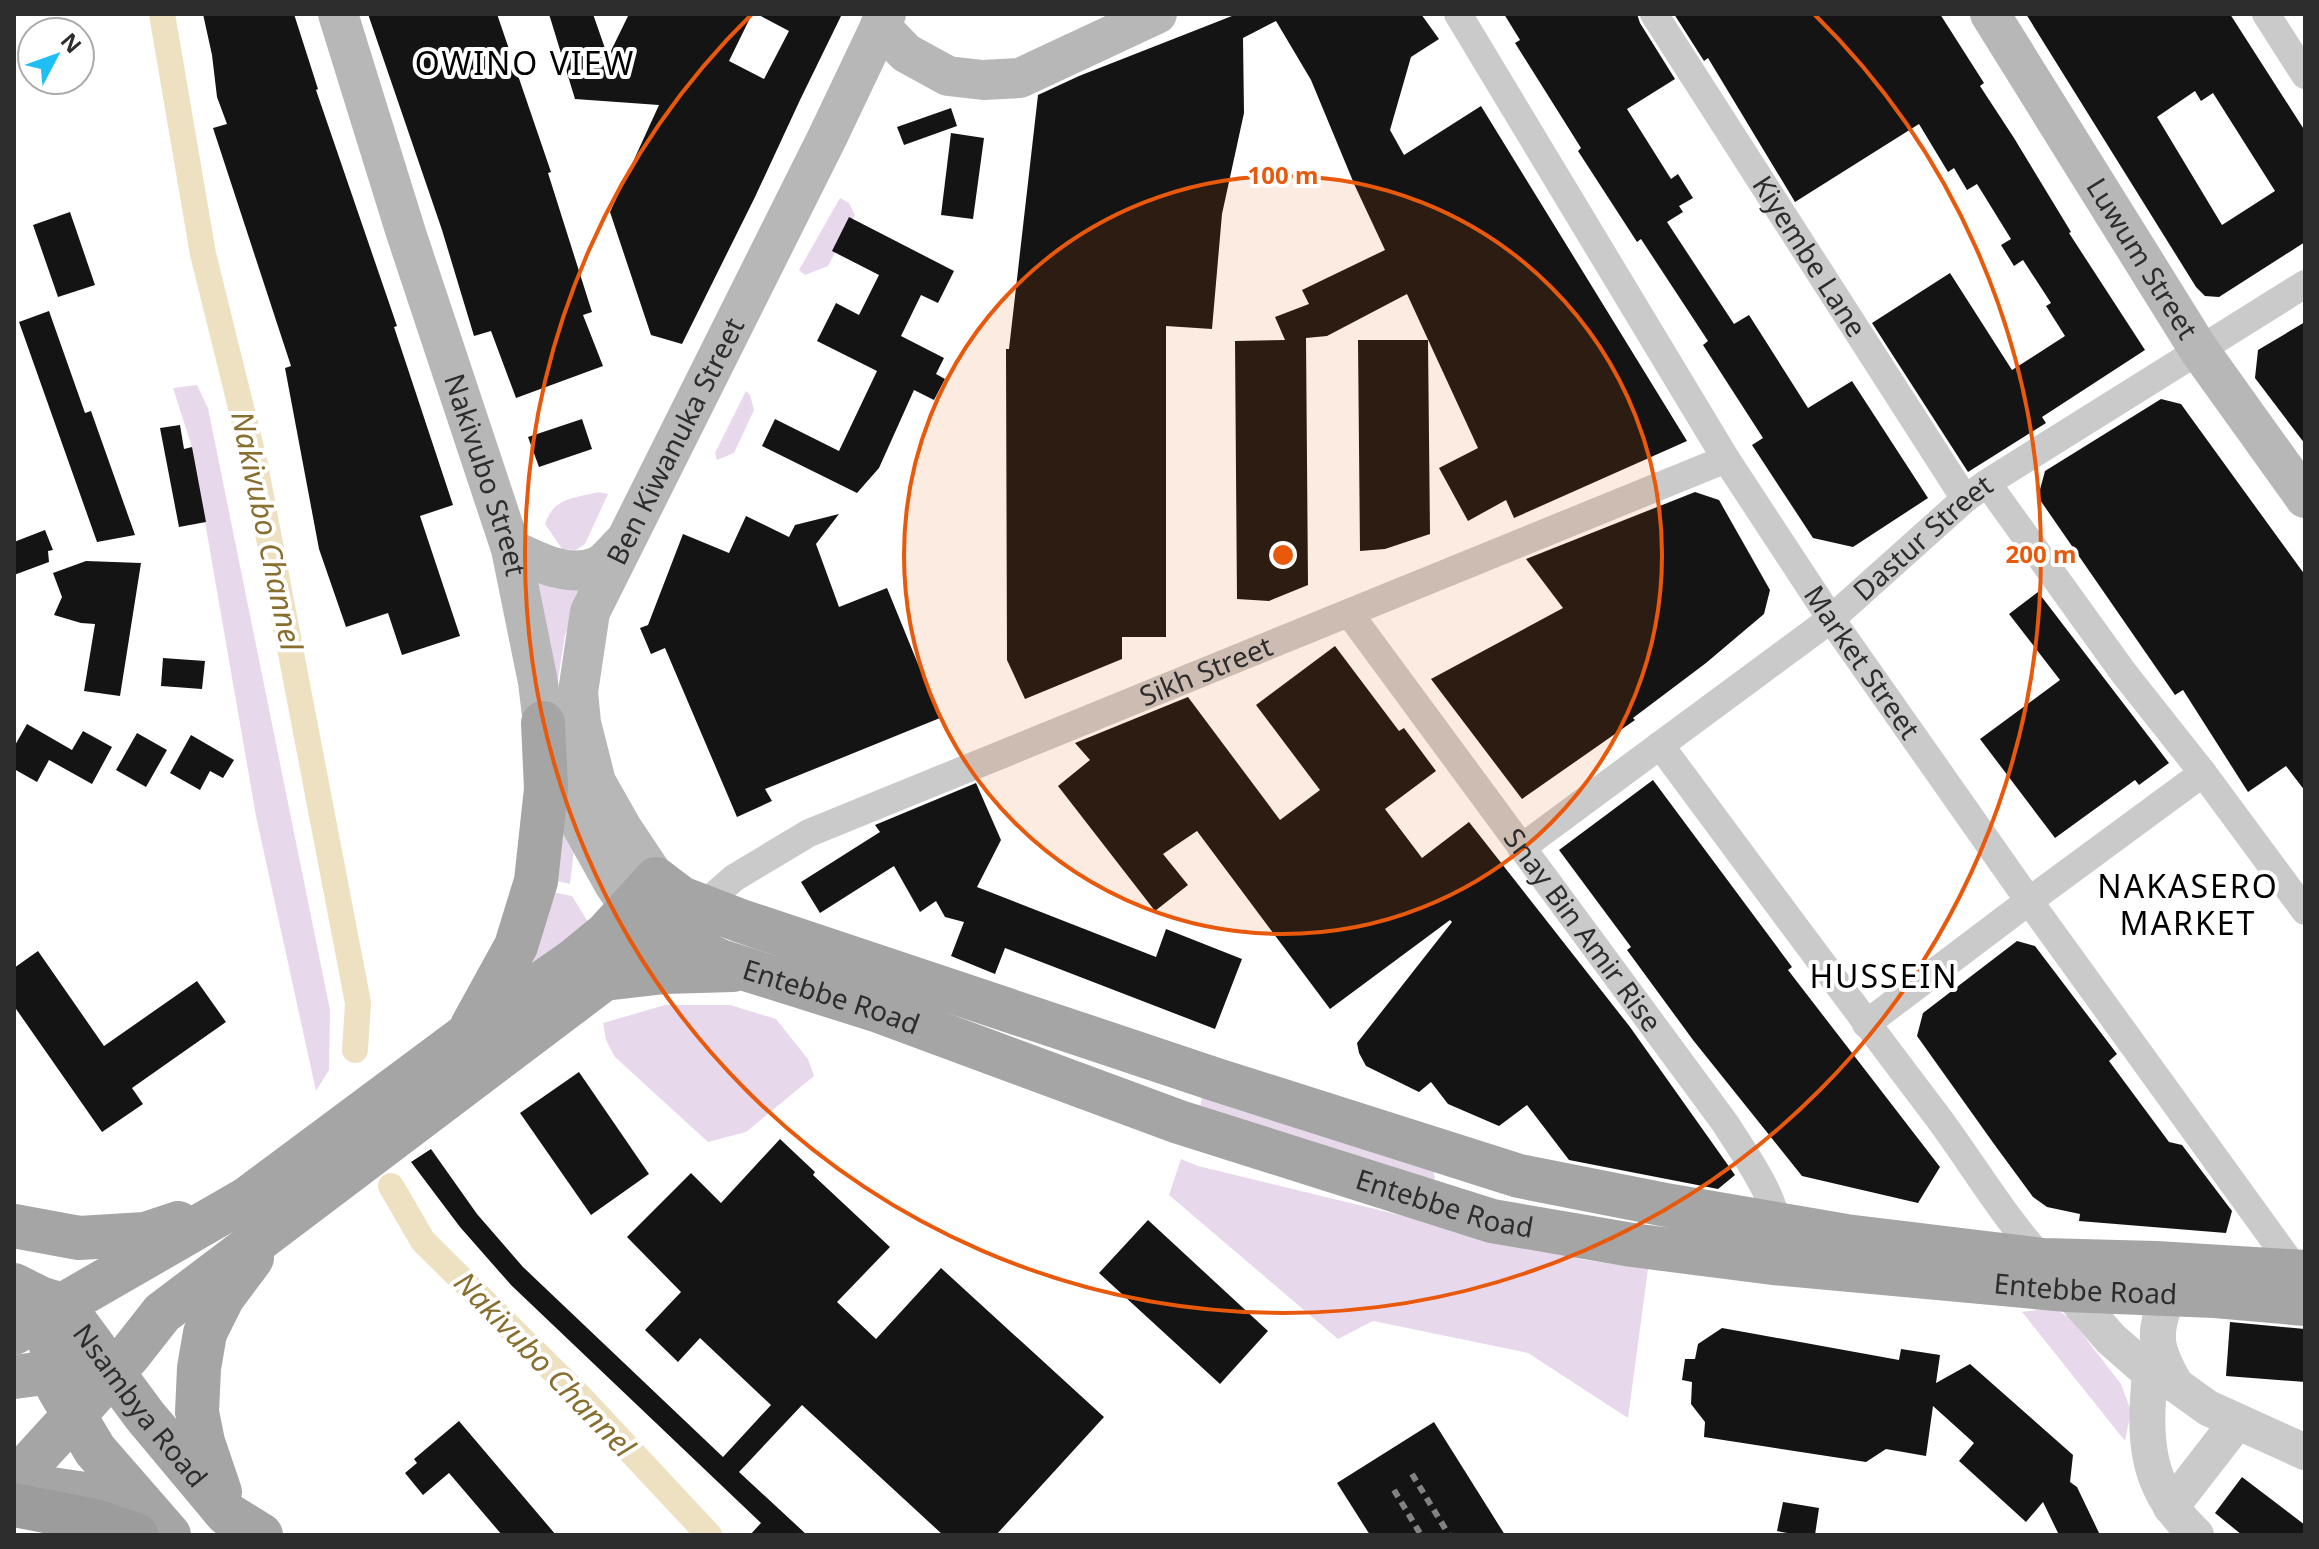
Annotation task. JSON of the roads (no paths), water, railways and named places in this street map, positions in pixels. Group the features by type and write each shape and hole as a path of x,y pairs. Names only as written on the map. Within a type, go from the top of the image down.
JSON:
{"highway":[{"path":"14,1505 96,1521 136,1535"}],"main road":[{"name":"Nakivubo Street","path":"338,14 406,233 511,549 538,682 543,723 569,798 614,884 665,904"},
{"path":"883,20 906,53 948,76 983,80 1020,78 1157,14"},
{"name":"Luwum Street","path":"1990,14 2199,350 2305,498"},
{"name":"Ben Kiwanuka Street","path":"665,904 596,782 581,723 578,692 590,612 883,20"},
{"path":"511,549 548,565 576,571 598,567 625,541"},
{"path":"467,1035 516,946 536,881 546,789 543,723"},
{"path":"14,1481 129,1355 162,1313 604,979 631,954 665,904"},
{"path":"14,1333 248,1198 606,934 665,904"},
{"name":"Entebbe Road","path":"665,904 720,961 879,1011 1179,1122 1492,1221 1552,1233 1776,1244 1846,1236 2168,1296 2215,1296 2304,1283"},
{"name":"Entebbe Road","path":"665,904 1467,1160 1530,1179 1671,1206 1776,1244"},
{"path":"604,979 665,972 746,970"},
{"path":"1179,1122 1187,1070"},
{"path":"1452,1209 1467,1160"},
{"path":"14,1226 79,1238 145,1234 248,1198"},
{"path":"244,1524 203,1442 197,1412 199,1368 205,1333 223,1297 288,1217"},
{"name":"Entebbe Road","path":"2055,1275 2304,1283"},
{"name":"Nsambya Road","path":"14,1285 63,1305 145,1416 244,1524"},
{"path":"34,1374 51,1346 63,1305"},
{"path":"34,1374 83,1368 112,1371"},
{"path":"34,1374 58,1388 95,1450 167,1535"},
{"path":"14,1491 51,1489 106,1497 167,1535"}],"street":[{"name":"Market Street","path":"1458,14 1726,459 1831,619 2304,1283"},
{"name":"Kiyembe Lane","path":"1654,14 1976,491 2203,773 2305,911"},
{"path":"2266,14 2305,75"},
{"name":"Dastur Street","path":"1521,848 1831,619 1976,491 2305,284"},
{"name":"Sikh Street","path":"665,904 734,878 809,833 1726,459"},
{"name":"Snay Bin Amir Rise","path":"1349,613 1725,1123 1765,1190 1776,1244"},
{"path":"1660,745 1945,1126 2023,1238 2111,1339 2208,1408 2305,1452"},
{"path":"1866,1024 2203,773"},
{"path":"2168,1296 2158,1319 2157,1336 2171,1384"},
{"path":"2171,1384 2146,1417 2148,1451 2152,1470 2183,1524"},
{"path":"2183,1524 2237,1422"}],"waterway":[{"name":"Nakivubo Channel","path":"162,14 203,254 254,460 358,1003 355,1050"},
{"name":"Nakivubo Channel","path":"391,1186 423,1241 580,1397 709,1535"}],"railway":[{"path":"1412,1474 1449,1535"},
{"path":"1394,1490 1421,1535"}],"district":[{"name":"OWINO VIEW","path":"525,64"},
{"name":"NAKASERO MARKET","path":"2188,906"},
{"name":"HUSSEIN","path":"1884,977"}]}
